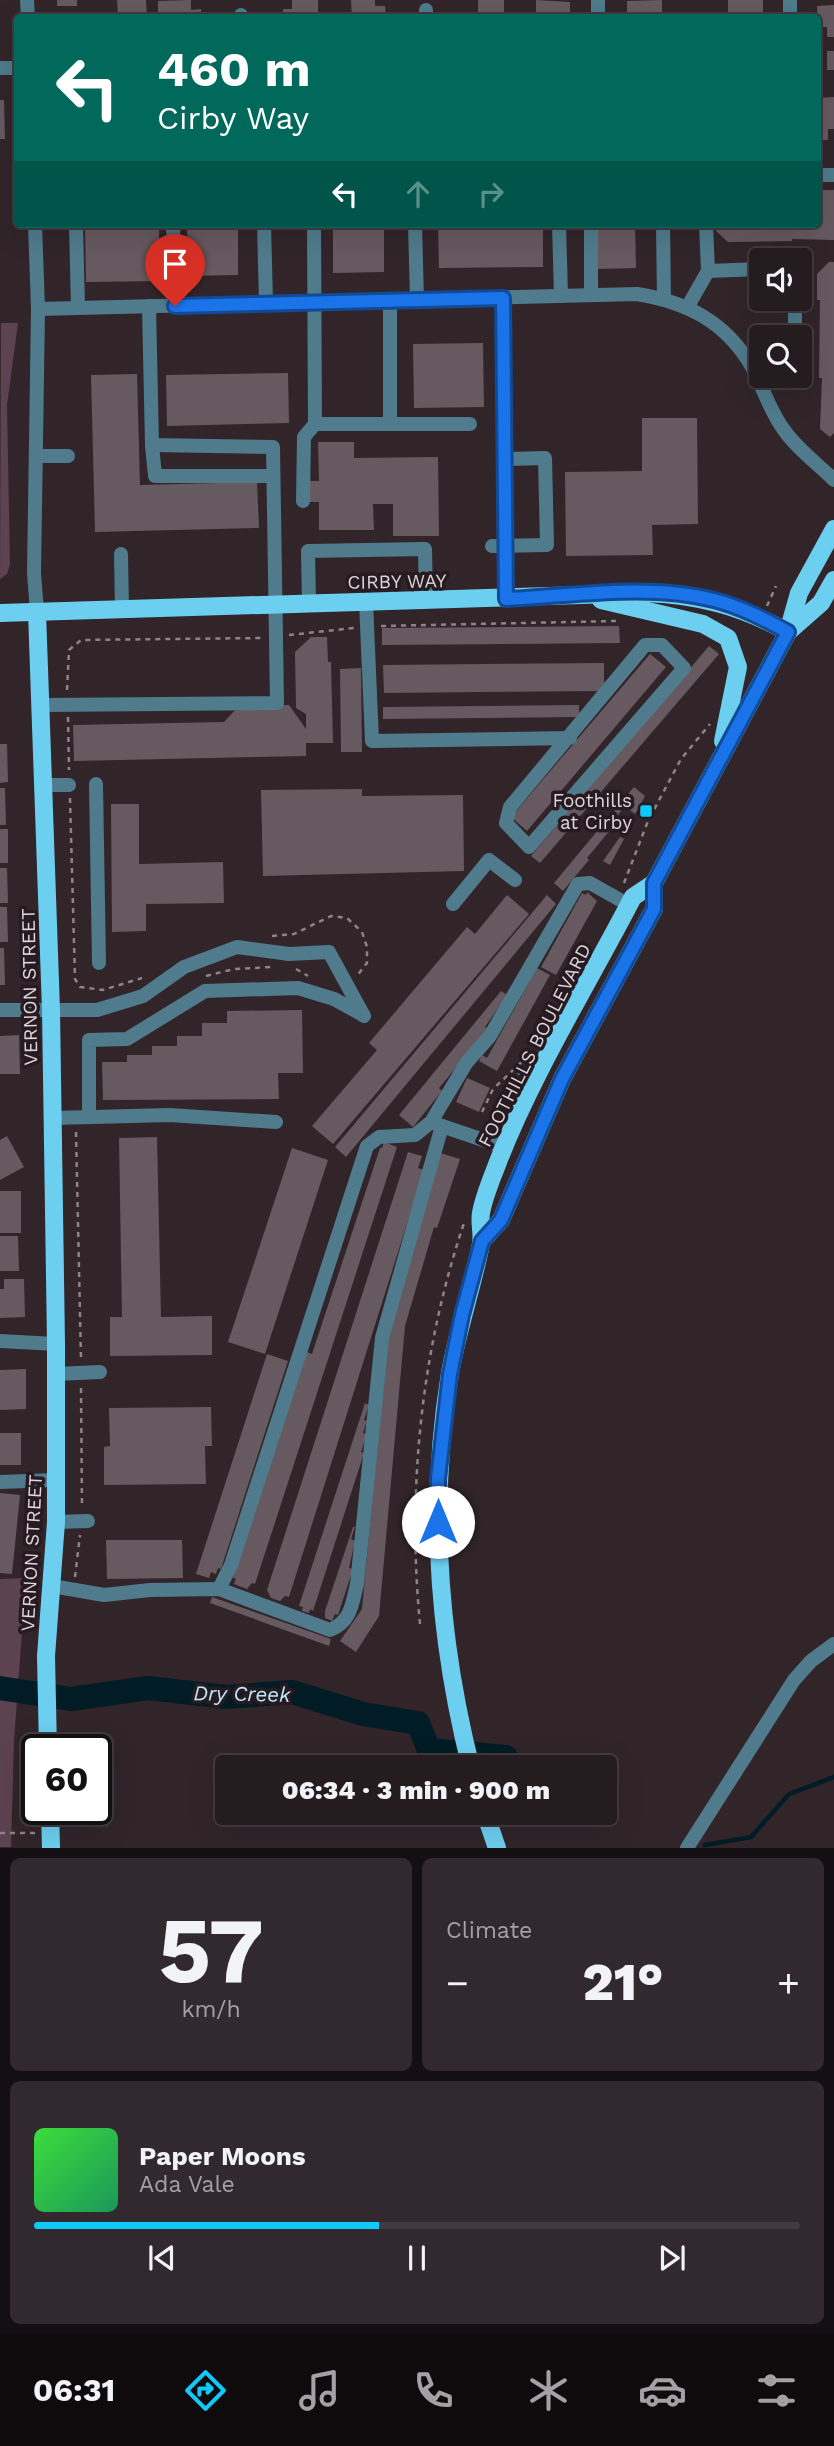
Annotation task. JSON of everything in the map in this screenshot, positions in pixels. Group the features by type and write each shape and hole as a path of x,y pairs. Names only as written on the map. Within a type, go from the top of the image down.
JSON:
{"main road":[{"path":"788,632 799,593 834,529"},
{"path":"788,632 821,603 834,580"},
{"name":"CIRBY WAY","path":"0,613 580,595 693,596 749,612 788,632"},
{"path":"580,595 703,624 728,638 737,660 738,679 718,765"},
{"name":"VERNON STREET","path":"37,612 51,1010 56,1344 56,1521 46,1656 48,1734"},
{"name":"FOOTHILLS BOULEVARD","path":"468,1755 455,1705 441,1612 438,1479 443,1426 462,1315 482,1241 481,1214 504,1147 633,897 654,883 788,632"},
{"name":"FOOTHILLS BOULEVARD","path":"482,1241 501,1220 562,1079 654,909 654,883"},
{"path":"489,1825 497,1847"}],"street":[{"name":"VERNON STREET","path":"35,228 37,456 34,573 37,612"},
{"path":"76,228 78,308"},
{"path":"173,228 175,306"},
{"path":"264,228 266,303"},
{"path":"303,501 304,437 315,424 317,302 314,228"},
{"path":"415,228 417,300"},
{"path":"559,228 561,296"},
{"path":"590,228 591,295"},
{"path":"663,228 664,299"},
{"path":"688,306 708,271 706,228"},
{"path":"708,271 749,269"},
{"path":"37,309 637,294 688,306 734,341 749,360"},
{"path":"503,298 506,459 499,546 506,599"},
{"path":"390,301 390,424"},
{"path":"149,306 155,476 273,476"},
{"path":"767,388 784,431 834,480"},
{"path":"315,424 470,424"},
{"path":"41,705 277,703 272,447 152,445"},
{"path":"37,456 68,456"},
{"path":"499,546 547,545 545,458 506,459"},
{"path":"309,604 308,551 425,549 426,601"},
{"path":"121,554 122,610"},
{"path":"366,602 372,741 570,738"},
{"path":"645,645 662,645 684,668 529,847 506,824 510,807 570,738 645,645"},
{"path":"96,784 99,963"},
{"path":"44,785 69,785"},
{"path":"453,904 489,860 514,880"},
{"path":"52,1586 104,1595 150,1590 219,1589 330,1630 350,1614 357,1584 382,1338 436,1124 467,1062 490,1036 578,884 590,883 629,905"},
{"path":"0,1010 97,1010 143,996 184,967 237,947 289,954 329,952 364,1016 334,999 298,988 205,991 127,1039 89,1040 89,1116"},
{"path":"53,1118 170,1115 276,1122"},
{"path":"219,1589 231,1565 368,1146 379,1137 415,1135 436,1124 504,1147"},
{"path":"0,1341 56,1344"},
{"path":"56,1374 100,1372"},
{"path":"0,1482 56,1480"},
{"path":"56,1521 88,1521"},
{"path":"687,1847 794,1681 811,1661 834,1644"}],"path":[{"path":"482,1112 493,1088 527,1057"},
{"path":"0,1833 50,1840"}],"shaded area":[{"path":"1,323 18,323 7,405 10,564 7,574 0,579"},
{"path":"26,1578 14,1741 11,1847 0,1847 0,1579"}],"building":[{"path":"57,0 77,0 77,6 57,6"},
{"path":"117,0 146,0 147,14 118,14"},
{"path":"191,0 191,10 201,9 201,14 158,14 158,1"},
{"path":"292,0 318,0 318,14 283,14 283,9 292,9"},
{"path":"351,0 375,0 375,6 385,6 386,14 352,14"},
{"path":"478,0 504,0 504,14 467,14 478,13"},
{"path":"536,0 570,2 570,14 536,14"},
{"path":"662,0 662,14 627,14 627,1"},
{"path":"728,0 763,0 763,14 728,14"},
{"path":"834,5 834,37 827,37 827,27 821,27 821,14 817,14 817,6"},
{"path":"680,12 707,12 707,14"},
{"path":"827,51 834,51 834,70 827,70"},
{"path":"834,97 834,129 828,129 828,140 821,140 821,98"},
{"path":"0,100 4,100 5,139 0,139"},
{"path":"821,190 834,190 834,240 728,242 716,228 821,228"},
{"path":"85,228 159,228 160,281 86,282"},
{"path":"187,228 238,228 238,275 188,276"},
{"path":"333,228 384,228 384,272 333,273"},
{"path":"438,228 543,228 543,267 439,268"},
{"path":"596,228 635,228 636,268 597,269"},
{"path":"829,262 834,262 834,433 830,437 820,429 822,378 819,378 820,300 817,300 817,274"},
{"path":"483,343 484,407 414,408 413,344"},
{"path":"288,373 289,423 167,426 166,375"},
{"path":"137,374 140,485 257,482 259,528 95,532 91,375"},
{"path":"642,418 697,418 698,524 652,525 653,555 566,556 565,472 642,471"},
{"path":"318,442 354,442 354,458 438,457 439,536 393,536 393,504 373,504 374,530 319,530 319,502 306,502 305,481 319,481"},
{"path":"619,626 620,643 382,645 382,628"},
{"path":"311,637 327,637 328,662 331,662 333,743 306,743 306,756 74,761 73,725 224,722 239,706 289,705 306,729 306,714 296,708 295,652"},
{"path":"709,646 719,654 540,863 531,856"},
{"path":"650,654 666,667 527,831 511,817"},
{"path":"604,663 604,691 384,693 383,665"},
{"path":"361,668 362,752 341,752 340,669"},
{"path":"579,705 579,717 383,719 383,707"},
{"path":"0,744 7,744 8,782 0,783"},
{"path":"634,787 645,796 635,814 625,806 613,821 616,823 563,891 554,883"},
{"path":"0,788 5,788 6,825 0,825"},
{"path":"362,789 362,796 463,795 464,871 263,876 261,790"},
{"path":"111,804 139,804 139,864 223,862 224,903 146,904 146,931 112,932"},
{"path":"0,829 8,829 8,863 0,863"},
{"path":"620,837 624,839 610,865 603,861"},
{"path":"0,868 7,868 8,903 0,903"},
{"path":"587,892 597,901 556,975 541,967 582,893 586,895"},
{"path":"507,895 529,914 333,1144 312,1126 377,1050 369,1043 467,927 475,934"},
{"path":"547,895 556,904 346,1157 335,1147"},
{"path":"0,907 7,907 8,942 0,942"},
{"path":"0,948 4,948 5,985 0,985"},
{"path":"537,968 550,975 497,1071 479,1061 482,1055 487,1058"},
{"path":"501,991 507,995 485,1027 488,1029 439,1088 442,1091 413,1127 399,1115"},
{"path":"302,1010 303,1073 278,1073 279,1099 103,1100 102,1062 127,1062 127,1055 152,1055 152,1046 177,1046 177,1036 202,1036 202,1023 227,1023 227,1011"},
{"path":"19,1035 20,1074 0,1074 0,1036"},
{"path":"467,1078 490,1088 479,1112 456,1102"},
{"path":"7,1136 24,1167 0,1180 0,1140"},
{"path":"157,1137 161,1317 212,1316 212,1355 110,1356 110,1317 122,1317 119,1138"},
{"path":"384,1142 397,1147 255,1584 252,1583 247,1589 234,1584 236,1579 233,1578 307,1352 312,1354"},
{"path":"292,1148 328,1160 265,1354 228,1342"},
{"path":"408,1152 422,1156 418,1168 424,1170 289,1597 285,1596 280,1601 271,1598 267,1590"},
{"path":"440,1153 460,1159 437,1228 434,1227 405,1326 379,1616 356,1652 340,1641 362,1609 388,1330"},
{"path":"0,1191 21,1191 21,1233 0,1233"},
{"path":"0,1236 18,1236 19,1271 0,1271"},
{"path":"4,1279 24,1279 25,1317 0,1318 0,1289 4,1289"},
{"path":"267,1354 288,1361 221,1569 218,1568 216,1574 211,1572 209,1578 196,1574"},
{"path":"26,1369 26,1409 0,1410 0,1370"},
{"path":"365,1403 369,1405 364,1420 367,1421 363,1433 367,1434 361,1452 364,1453 313,1611 310,1609 309,1613 302,1611 303,1607 299,1606"},
{"path":"211,1407 212,1446 205,1446 206,1484 104,1485 104,1447 110,1446 109,1408"},
{"path":"0,1433 21,1433 21,1465 0,1465"},
{"path":"0,1493 20,1495 12,1574 0,1573"},
{"path":"353,1527 351,1539 355,1541 349,1568 353,1569 338,1615 335,1614 332,1621 325,1618 325,1611"},
{"path":"106,1540 182,1540 183,1578 107,1579"},
{"path":"212,1597 331,1639 329,1646 210,1603"}],"waterway":[{"name":"Dry Creek","path":"0,1688 71,1699 148,1688 226,1697 292,1692 363,1714 418,1723 429,1750 484,1755"},
{"name":"Dry Creek","path":"705,1845 751,1837 789,1794 834,1777"}],"place":[{"name":"Foothills at Cirby","path":"646,811"}],"route":[{"path":"175,306 503,298 506,599 618,593 693,596 715,600 749,612 788,632 654,883 654,909 562,1079 501,1220 482,1241 462,1315 450,1374 438,1479 438,1522"}]}
